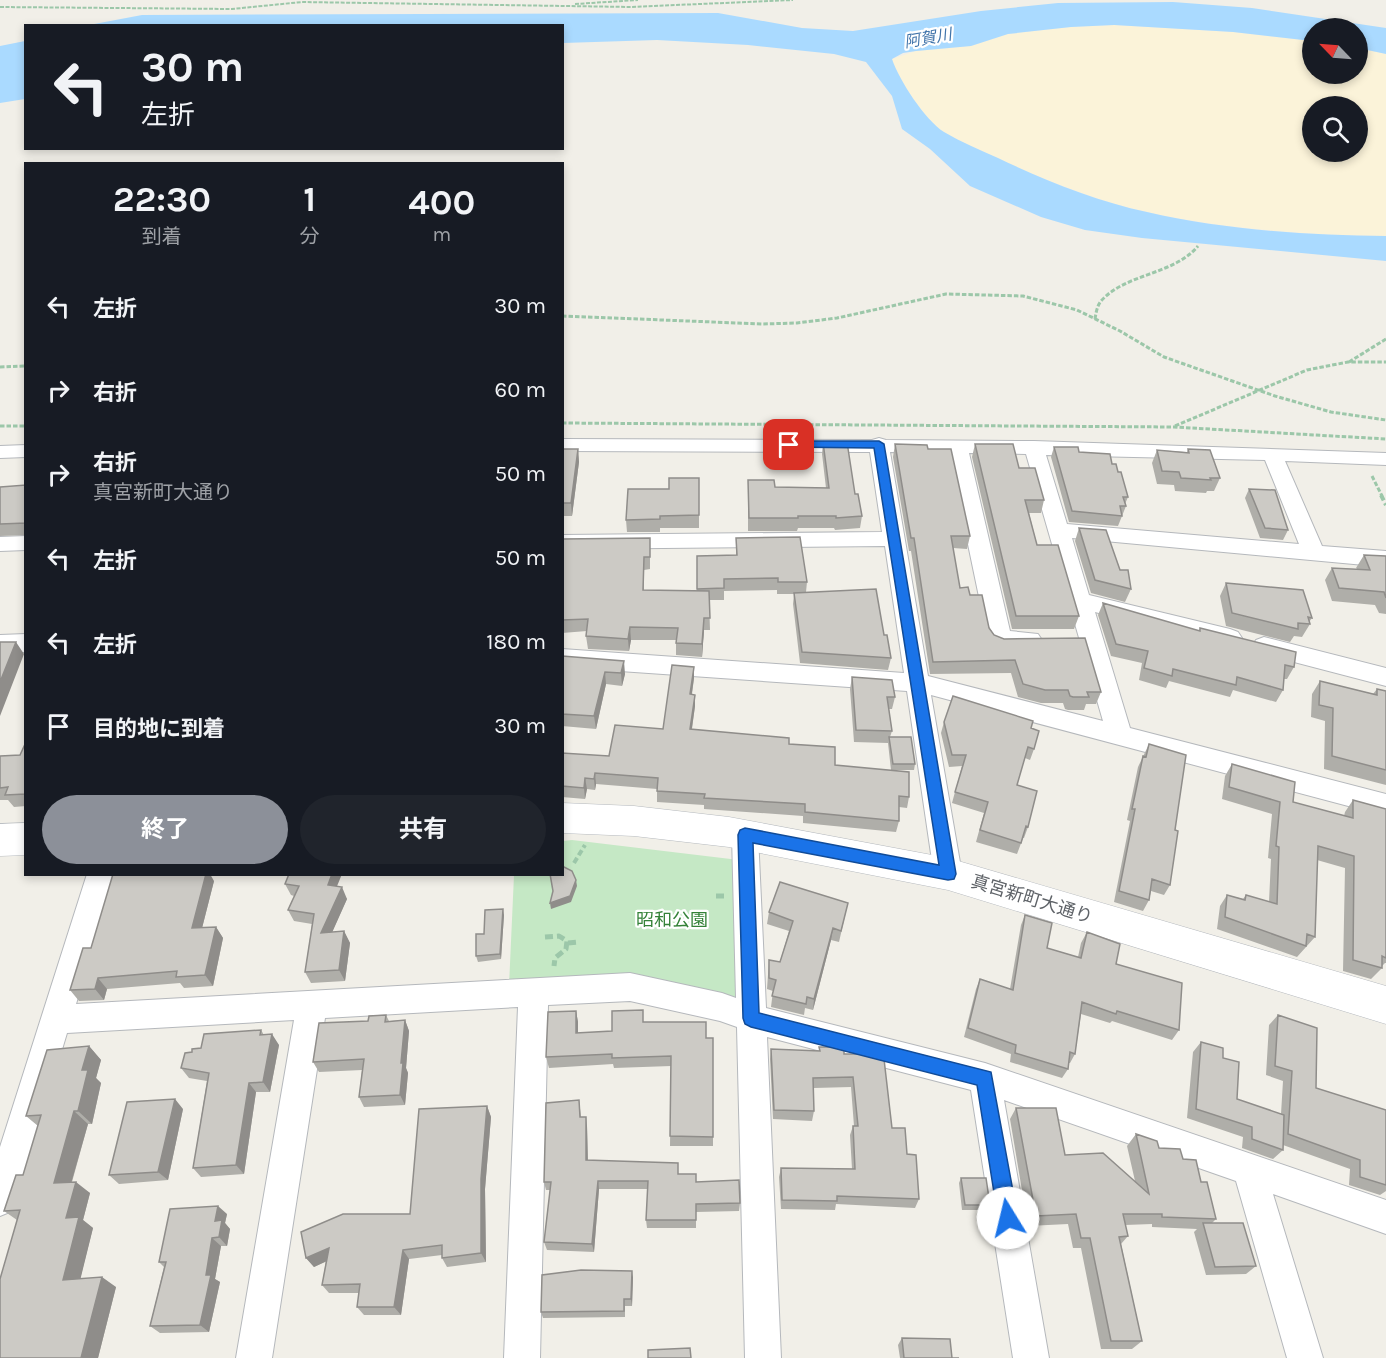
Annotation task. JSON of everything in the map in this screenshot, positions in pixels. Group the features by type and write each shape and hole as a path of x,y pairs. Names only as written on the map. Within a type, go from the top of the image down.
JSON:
{"street":[{"path":"879,444 948,874"},
{"path":"564,446 879,444 1386,459"},
{"path":"957,446 1000,640 1072,639"},
{"path":"1034,447 1078,600 1072,639 1120,736"},
{"path":"0,452 24,451"},
{"path":"1272,454 1314,553"},
{"path":"1058,531 1386,559"},
{"path":"564,542 895,539"},
{"path":"0,544 24,543"},
{"path":"1078,600 1386,677"},
{"path":"0,644 24,643"},
{"path":"564,658 919,683 1386,805"},
{"name":"真宮新町大通り","path":"574,831 634,821 745,835 948,874 1386,1005"},
{"path":"745,835 763,1358"},
{"path":"0,840 24,839"},
{"path":"1,1194 100,876"},
{"path":"56,1019 630,987 722,1007 751,1018 985,1078 1386,1217"},
{"path":"522,1358 542,992"},
{"path":"254,1358 312,1004"},
{"path":"985,1078 1031,1358"},
{"path":"1249,1170 1305,1358"}],"path":[{"path":"574,4 638,0"},
{"path":"742,3 750,0"},
{"path":"0,7 232,9 313,2 366,2 392,5 574,4 638,7 793,0"},
{"path":"1095,319 1099,303 1114,290 1189,257 1198,246"},
{"path":"564,316 763,324 797,323 837,318 946,294 1023,296 1077,310 1164,357 1258,390 1331,412 1386,420"},
{"path":"1348,362 1386,339"},
{"path":"1174,427 1307,369 1348,362 1386,362"},
{"path":"0,367 24,366"},
{"path":"564,423 1174,427 1386,439"},
{"path":"0,426 24,426"},
{"path":"1371,475 1386,505"},
{"path":"574,831 574,863"},
{"path":"545,936 559,936 565,938 568,943"},
{"path":"568,943 579,942"},
{"path":"542,992 555,958 563,954 568,943"}],"green space":[{"name":"昭和公園","path":"564,841 739,860 743,1008 509,986 514,876 564,876"}],"sand":[{"path":"1114,25 1233,32 1302,40 1302,84 1368,84 1368,50 1386,54 1386,236 1296,232 1205,223 1128,207 1072,190 1001,160 944,132 914,99 900,78 892,59 916,51 971,46 1008,34"}],"water":[{"name":"阿賀川","path":"1173,2 1252,8 1319,18 1302,18 1302,40 1233,32 1114,25 1071,27 1008,34 971,46 903,53 892,59 913,99 944,132 1052,182 1128,207 1206,223 1296,233 1386,236 1386,261 1142,238 1085,230 1041,217 970,186 930,149 902,129 892,96 866,62 834,54 748,45 657,40 564,43 564,24 94,24 142,15 718,13 802,28 853,31 981,11 1058,3"},
{"path":"1368,25 1386,28 1386,54 1368,50"},
{"path":"24,41 24,99 0,103 0,46"}],"building":[{"path":"823,442 847,442 855,494 858,494 862,516 749,518 748,480 774,480 775,487 829,488"},
{"path":"895,444 927,445 928,449 951,449 970,536 951,536 960,588 968,587 970,595 982,595 989,628 994,635 1004,639 1085,638 1101,692 1087,692 1089,697 1073,697 1070,696 1068,690 1045,690 1023,684 1015,660 933,662 914,538 911,538"},
{"path":"975,444 1013,444 1019,468 1035,468 1044,500 1025,500 1037,545 1058,545 1079,616 1016,616"},
{"path":"1054,447 1078,447 1079,452 1110,454 1112,464 1116,464 1118,472 1121,472 1128,497 1123,497 1126,506 1120,506 1122,516 1072,511"},
{"path":"564,449 578,449 571,503 564,503"},
{"path":"1188,449 1210,450 1220,478 1210,478 1211,480 1181,478 1179,472 1162,471 1157,450 1189,453"},
{"path":"669,478 699,478 699,515 626,520 628,489 669,489"},
{"path":"24,485 24,523 0,524 0,487"},
{"path":"1249,489 1275,490 1288,530 1265,528"},
{"path":"1079,528 1106,530 1120,570 1128,570 1131,589 1095,580"},
{"path":"800,537 807,582 778,582 778,578 724,579 724,588 697,589 697,556 737,555 736,538"},
{"path":"650,538 650,557 644,557 643,590 709,591 710,618 704,618 702,644 676,643 678,628 630,627 628,639 586,636 588,619 564,620 564,539"},
{"path":"1364,555 1386,556 1386,598 1384,592 1339,588 1332,568 1370,570"},
{"path":"1226,583 1303,590 1312,618 1308,617 1310,624 1298,623 1298,629 1232,613"},
{"path":"876,589 884,635 887,635 891,658 802,652 794,593"},
{"path":"1103,603 1200,631 1200,628 1296,652 1294,667 1285,665 1283,690 1237,677 1236,685 1173,669 1172,676 1144,668 1148,651 1116,644"},
{"path":"0,642 16,642 0,682"},
{"path":"564,656 624,661 621,673 605,672 594,716 564,714"},
{"path":"672,665 694,667 690,694 695,695 690,729 789,738 789,744 835,747 835,765 909,772 909,797 899,796 899,821 805,812 805,804 704,798 705,794 657,791 658,778 595,773 594,779 585,778 584,788 564,786 564,753 609,756 615,725 663,729"},
{"path":"852,677 892,680 895,697 887,697 892,731 856,730"},
{"path":"1320,681 1377,695 1377,689 1386,691 1386,770 1332,756 1333,708 1319,705"},
{"path":"953,696 1033,721 1031,728 1039,731 1034,749 1028,747 1017,785 1037,791 1028,827 1026,826 1021,843 980,830 988,802 955,792 966,755 952,755 944,722"},
{"path":"889,737 911,737 915,764 893,764"},
{"path":"1149,744 1186,755 1170,885 1152,879 1149,900 1119,891 1135,809 1132,809 1143,756 1146,757"},
{"path":"24,746 24,794 5,795 8,787 0,788 0,756 20,755"},
{"path":"1232,764 1295,782 1293,802 1353,818 1353,800 1386,809 1386,958 1382,956 1382,968 1353,960 1354,856 1318,846 1315,937 1307,934 1306,946 1225,917 1227,895 1245,900 1246,895 1277,904 1279,847 1276,846 1280,802 1229,787"},
{"path":"564,867 572,871 576,880 570,896 550,903 553,891 550,876 564,876"},
{"path":"112,876 205,876 192,928 216,927 205,975 176,977 177,971 98,978 95,989 70,990 83,948 91,948"},
{"path":"288,876 331,876 328,885 342,887 321,933 344,931 339,970 305,972 314,914 288,910 299,886 285,884"},
{"path":"780,882 848,903 841,931 833,928 814,999 807,997 806,1004 772,996 776,980 769,978 769,960 780,962 793,921 769,912"},
{"path":"503,909 500,954 476,956 476,934 484,934 485,910"},
{"path":"1025,915 1052,923 1047,948 1081,958 1087,932 1120,944 1116,964 1182,983 1179,1030 1117,1011 1116,1014 1082,1002 1075,1054 1070,1052 1068,1069 1015,1053 1016,1045 968,1028 980,979 1013,990"},
{"path":"643,1010 643,1022 706,1022 706,1038 713,1038 713,1137 670,1136 671,1056 612,1058 612,1054 546,1057 548,1012 576,1011 576,1033 612,1031 612,1011"},
{"path":"386,1015 385,1022 405,1020 400,1095 359,1097 364,1059 313,1062 319,1023 368,1021 369,1016"},
{"path":"1278,1015 1317,1028 1316,1088 1386,1110 1386,1185 1360,1177 1360,1160 1288,1134 1292,1071 1275,1066"},
{"path":"261,1030 260,1035 272,1034 263,1082 249,1083 236,1165 193,1168 209,1073 181,1068 185,1053 201,1048 204,1034"},
{"path":"1201,1042 1223,1048 1223,1058 1239,1062 1237,1099 1284,1115 1283,1150 1252,1139 1252,1127 1196,1109"},
{"path":"89,1046 82,1070 88,1070 78,1111 74,1111 54,1183 76,1182 66,1218 79,1217 63,1280 102,1277 81,1358 0,1358 0,1279 20,1210 4,1211 16,1175 23,1175 41,1115 26,1116 47,1050"},
{"path":"819,1047 836,1047 844,1049 844,1054 864,1054 884,1059 892,1128 905,1128 907,1154 916,1155 919,1199 837,1196 837,1201 782,1200 781,1168 855,1169 853,1126 858,1126 853,1077 813,1078 814,1111 774,1110 771,1049 820,1051"},
{"path":"175,1099 158,1172 109,1175 127,1102"},
{"path":"579,1100 580,1117 586,1117 586,1160 678,1163 678,1174 696,1174 696,1182 739,1180 740,1203 696,1204 696,1220 646,1220 648,1181 598,1181 592,1244 544,1242 551,1182 544,1182 546,1103"},
{"path":"487,1106 481,1179 481,1253 442,1258 442,1245 403,1250 394,1307 357,1307 360,1284 322,1285 329,1248 306,1258 301,1232 343,1214 410,1214 419,1109"},
{"path":"1016,1108 1056,1108 1065,1155 1103,1153 1149,1194 1136,1134 1157,1141 1159,1148 1180,1149 1183,1159 1196,1160 1201,1182 1207,1182 1216,1219 1162,1217 1162,1214 1123,1214 1128,1236 1119,1237 1142,1341 1111,1341 1090,1238 1081,1238 1076,1214 1036,1216"},
{"path":"961,1178 986,1178 990,1205 965,1205"},
{"path":"218,1206 215,1221 222,1220 219,1237 212,1238 206,1275 211,1275 200,1325 150,1326 166,1262 159,1262 170,1209"},
{"path":"1203,1223 1243,1223 1256,1266 1215,1267"},
{"path":"581,1270 632,1271 631,1299 624,1299 624,1311 541,1312 542,1275"},
{"path":"902,1338 950,1339 952,1358 904,1358"},
{"path":"690,1348 691,1358 648,1358 648,1350"}],"route":[{"path":"789,445 879,444 948,874 745,835 751,1018 985,1078 1008,1218"}]}
